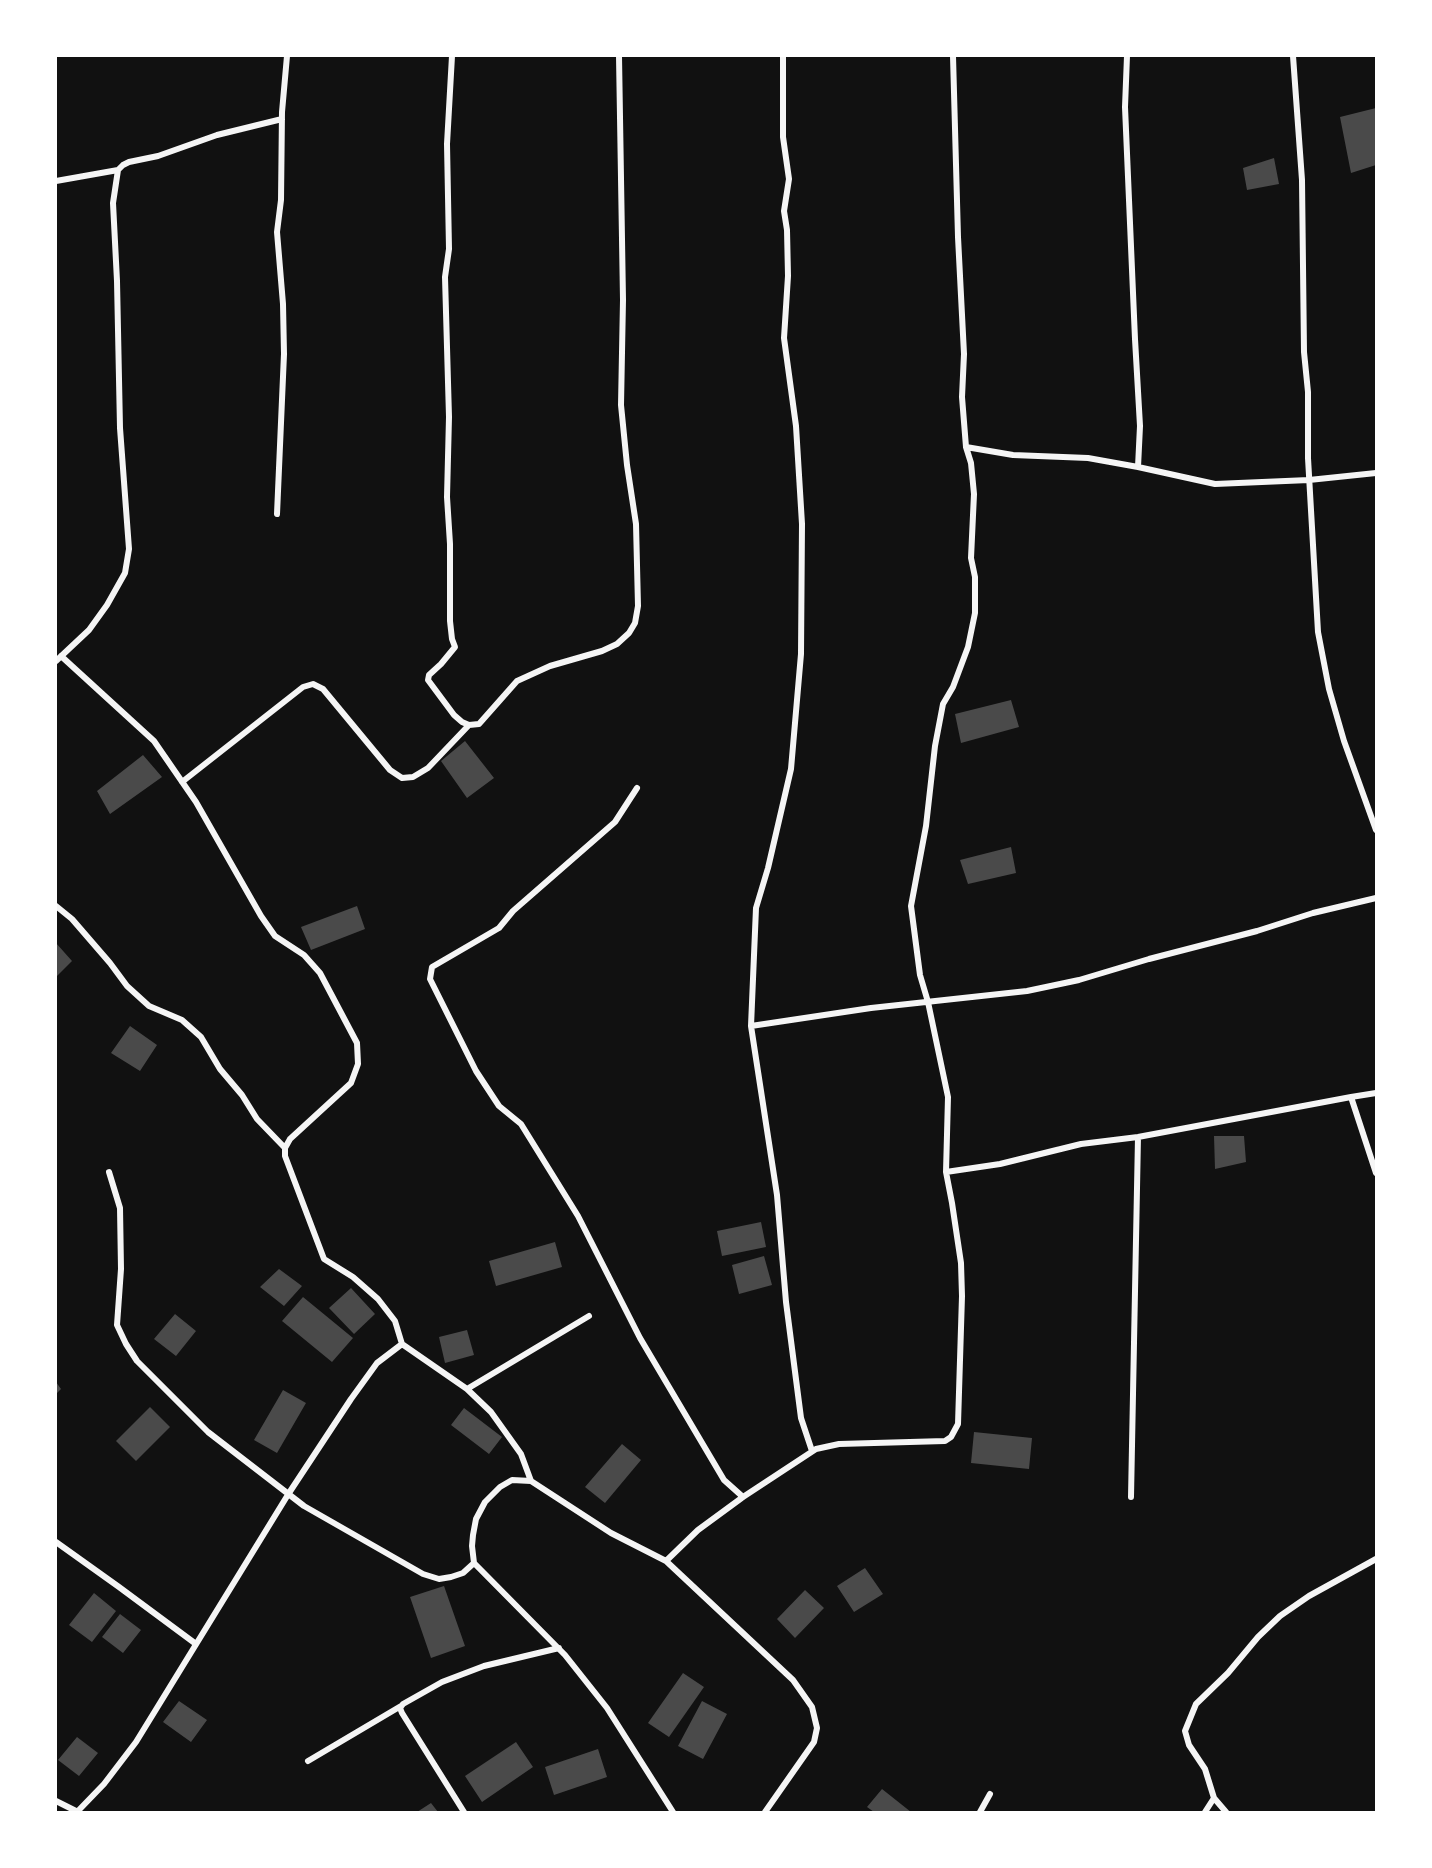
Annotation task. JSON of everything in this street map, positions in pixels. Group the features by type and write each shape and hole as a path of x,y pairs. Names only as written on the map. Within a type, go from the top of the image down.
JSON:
{"street":[{"path":"277,514 284,354 283,304 277,232 281,200 282,119 287,56"},
{"path":"452,56 447,144 449,249 445,277 449,417 447,497 450,544 450,621 455,647 429,675 428,680 454,715 469,725 479,724 517,681 550,666 602,651 617,644 629,633 635,623 638,606 636,524 621,405 623,300 619,56"},
{"path":"783,56 783,137 789,179 784,211 787,230 788,276 784,338 796,426 802,524 801,654 791,768 768,868 756,908 751,1026 777,1195 786,1302 801,1418 812,1451"},
{"path":"666,1561 698,1530 812,1451 839,1444 945,1441 951,1437 958,1424 962,1285 952,1203 945,1172 948,1097 920,975 911,906 926,826 935,746 943,704 953,687 968,647 975,613 975,577 971,558 974,494 966,447 962,397 964,354 953,56"},
{"path":"1127,56 1125,107 1140,426 1138,467"},
{"path":"1293,56 1302,180 1304,352 1308,392 1309,480 1318,632 1329,688 1344,741 1377,831"},
{"path":"56,181 118,170 129,162 158,156 217,135 282,119"},
{"path":"118,170 113,202 120,428 129,549 125,573 107,605 89,630 58,659 154,741 196,802 261,916 275,936 304,955 320,973 357,1043 358,1064 351,1083 290,1139 285,1148 285,1156 324,1259 353,1277 378,1299 394,1322 402,1344 467,1389 491,1412 521,1454 531,1481"},
{"path":"966,447 1013,455 1088,458 1215,484 1309,480 1377,473"},
{"path":"182,782 303,687 313,684 323,688 390,770 402,778 413,777 428,768 469,725"},
{"path":"637,788 615,822 513,911 499,928 432,967 430,979 477,1071 499,1106 521,1124 578,1216 646,1349 724,1480 743,1497"},
{"path":"751,1026 871,1008 1027,991 1068,982 1377,898"},
{"path":"56,906 72,919 127,986 149,1006 182,1020 201,1038 220,1069 242,1095 257,1119 285,1148"},
{"path":"945,1172 1000,1164 1081,1144 1138,1137 1377,1093"},
{"path":"1351,1096 1377,1173"},
{"path":"1131,1497 1138,1137"},
{"path":"109,1172 120,1208 121,1269 117,1325 137,1361 208,1432 304,1506 423,1574 440,1579 451,1577 463,1573 474,1563"},
{"path":"467,1389 589,1316"},
{"path":"56,1801 77,1812 104,1784 136,1742 289,1493 377,1363 402,1344"},
{"path":"673,1812 607,1708 559,1648 474,1563 472,1546 476,1519 485,1502 500,1487 512,1480 531,1481 611,1533 666,1561 793,1680 812,1707 817,1728 813,1742 765,1812"},
{"path":"56,1542 196,1644"},
{"path":"1226,1812 1214,1798 1205,1769 1189,1745 1185,1731 1196,1704 1228,1673 1258,1637 1281,1616 1309,1596 1377,1559"},
{"path":"308,1761 409,1700 442,1683 484,1666 559,1648"},
{"path":"402,1706 400,1708 402,1713 464,1812"},
{"path":"980,1812 990,1794"},
{"path":"1205,1812 1214,1798"}],"building":[{"path":"1376,108 1376,165 1351,173 1340,117"},
{"path":"1274,158 1279,184 1247,190 1243,168"},
{"path":"1011,700 1019,727 961,743 955,714"},
{"path":"465,741 494,778 467,798 441,761"},
{"path":"143,755 162,777 110,814 97,791"},
{"path":"1011,847 1016,873 968,884 960,860"},
{"path":"357,906 365,929 311,950 301,927"},
{"path":"56,943 72,961 56,977"},
{"path":"130,1026 157,1045 140,1071 111,1053"},
{"path":"1214,1136 1244,1136 1246,1162 1215,1169"},
{"path":"761,1222 766,1247 722,1256 717,1231"},
{"path":"555,1242 562,1267 496,1286 489,1261"},
{"path":"764,1256 772,1285 739,1294 732,1265"},
{"path":"279,1269 302,1286 284,1306 260,1287"},
{"path":"351,1288 375,1314 354,1334 329,1308"},
{"path":"303,1297 353,1338 332,1362 282,1321"},
{"path":"175,1314 196,1331 176,1356 154,1339"},
{"path":"467,1330 474,1355 445,1363 439,1337"},
{"path":"56,1382 61,1389 56,1394"},
{"path":"283,1390 306,1403 277,1453 254,1440"},
{"path":"150,1407 170,1427 136,1461 116,1441"},
{"path":"464,1408 502,1437 489,1454 451,1425"},
{"path":"974,1432 1032,1438 1029,1469 971,1463"},
{"path":"622,1444 641,1460 605,1503 585,1487"},
{"path":"865,1568 883,1594 854,1612 837,1586"},
{"path":"444,1586 465,1646 431,1658 410,1597"},
{"path":"805,1590 824,1608 795,1638 777,1619"},
{"path":"94,1593 116,1611 92,1642 69,1625"},
{"path":"120,1614 141,1630 123,1653 102,1637"},
{"path":"683,1673 704,1687 669,1737 648,1723"},
{"path":"179,1701 207,1720 191,1742 163,1722"},
{"path":"702,1701 727,1714 703,1759 678,1746"},
{"path":"77,1737 98,1753 79,1776 58,1760"},
{"path":"516,1742 533,1767 482,1802 465,1776"},
{"path":"598,1749 607,1777 554,1795 545,1767"},
{"path":"882,1789 911,1812 874,1812 867,1807"},
{"path":"431,1803 438,1812 417,1812"}]}
